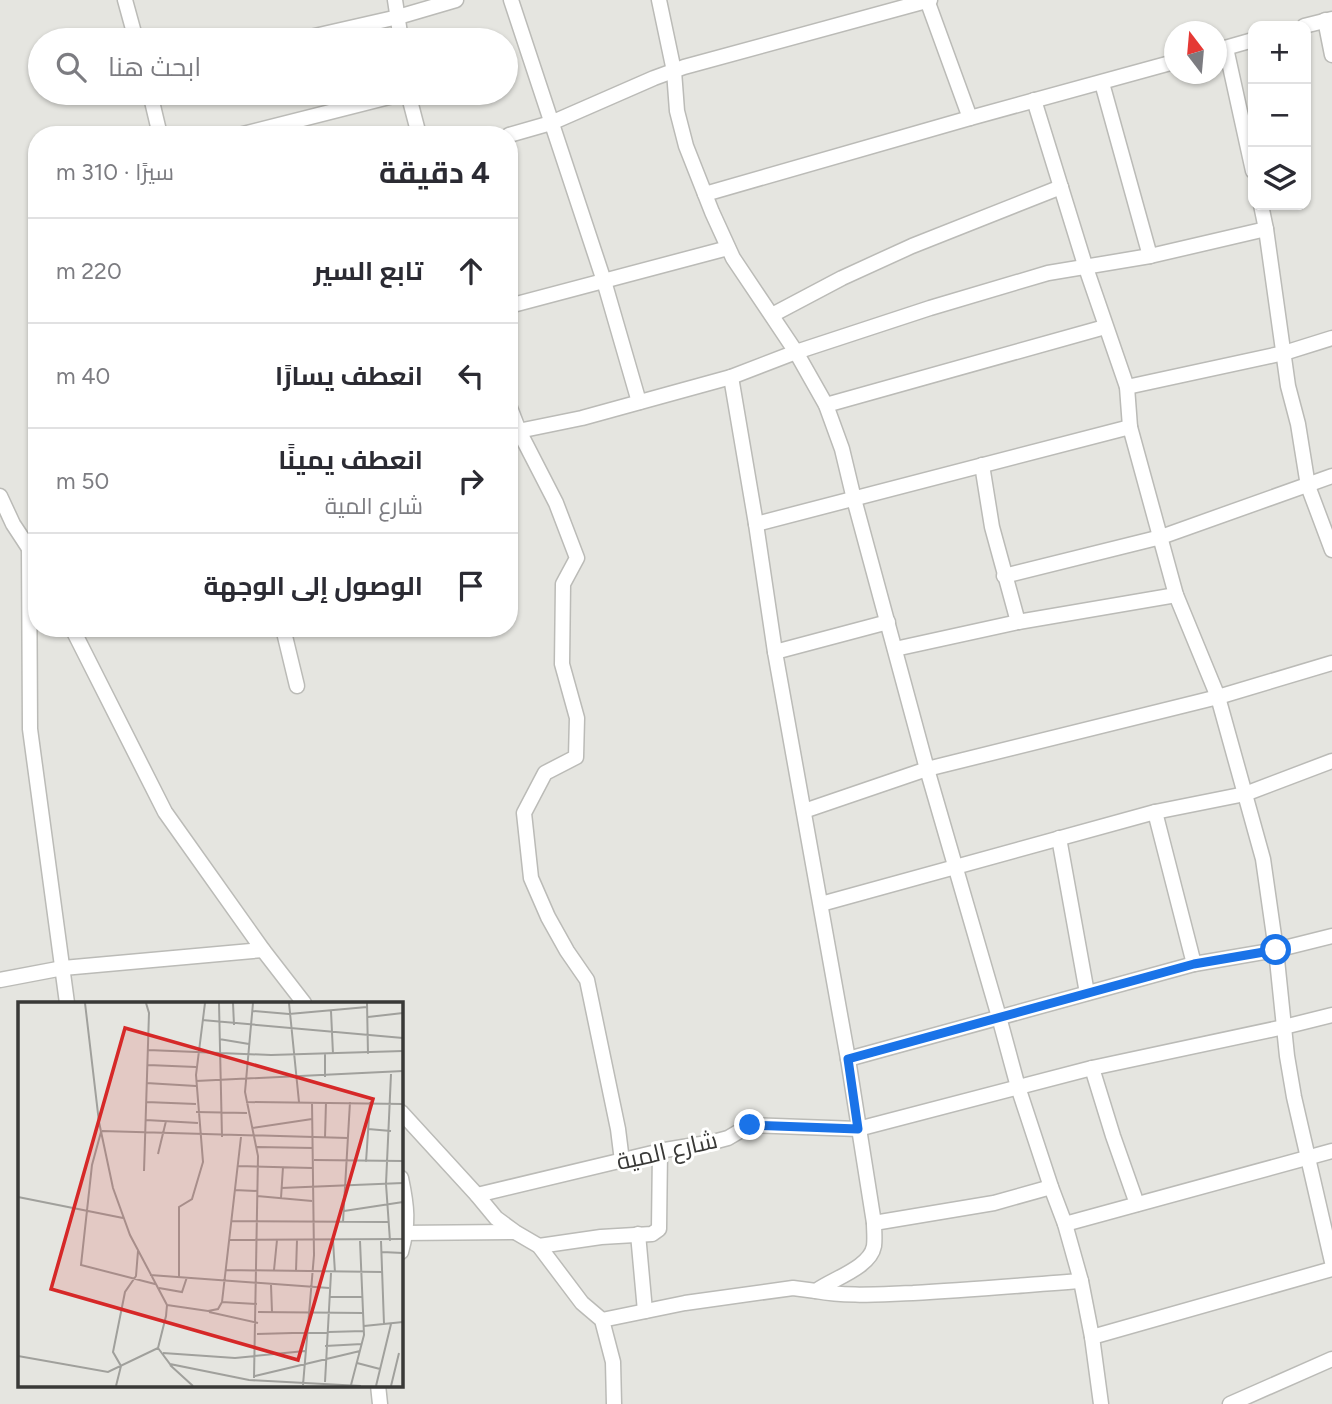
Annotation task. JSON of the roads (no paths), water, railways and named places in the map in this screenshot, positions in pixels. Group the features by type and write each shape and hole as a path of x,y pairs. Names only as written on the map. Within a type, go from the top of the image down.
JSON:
{"street":[{"path":"125,0 133,28"},
{"path":"395,0 399,28"},
{"path":"350,28 456,0"},
{"path":"511,0 604,281 639,402"},
{"path":"659,0 674,71 677,111 686,146 705,194 728,248 796,352 825,405 842,449 927,769 1018,1087 1065,1224 1081,1281 1101,1404"},
{"path":"518,132 551,122 674,71 928,0 970,118"},
{"path":"1311,24 1329,20 1332,55"},
{"path":"1227,47 1248,41"},
{"path":"705,194 1164,65"},
{"path":"1227,72 1248,152"},
{"path":"1102,83 1150,256"},
{"path":"1034,100 1105,327 1127,387 1130,427 1176,595 1218,697 1263,859 1294,1097 1332,1262"},
{"path":"153,105 158,126"},
{"path":"275,126 359,105"},
{"path":"410,105 416,126"},
{"path":"772,315 842,278 912,246 1061,187"},
{"path":"1262,210 1288,386 1298,425 1308,486 1332,550"},
{"path":"518,431 582,418 731,377 796,352 1048,272 1150,256 1266,229"},
{"path":"518,304 728,248"},
{"path":"825,405 1105,327"},
{"path":"1127,387 1284,353 1332,338"},
{"path":"731,377 757,524 775,652 848,1059 874,1223 874,1248 863,1263 816,1291"},
{"path":"757,524 1130,427"},
{"path":"518,439 555,503 578,558 563,584 562,664 577,718 576,757 545,773 524,813 531,878 548,917 587,980 618,1129 622,1161"},
{"path":"982,465 992,527 1017,622"},
{"path":"1004,576 1161,537 1332,477"},
{"path":"0,496 13,524 28,540"},
{"path":"895,649 1017,622 1176,595"},
{"path":"775,652 888,622"},
{"path":"32,637 30,729 67,1002"},
{"path":"77,637 165,812 303,1002"},
{"path":"285,637 297,686"},
{"path":"804,811 927,769 1330,669"},
{"path":"821,904 1155,812 1245,794 1332,761"},
{"path":"1155,812 1194,964"},
{"path":"1059,838 1087,993"},
{"path":"848,1059 1194,964 1276,950 1332,936"},
{"path":"0,980 63,968 263,950"},
{"name":"شارع المية","path":"477,1195 660,1151 713,1142 728,1138 750,1125 858,1129 1092,1068 1332,1015"},
{"path":"1092,1068 1137,1204"},
{"path":"402,1113 496,1219 539,1246 582,1303 602,1320 613,1362 614,1404"},
{"path":"539,1246 601,1237 652,1234 659,1228 660,1151"},
{"path":"1065,1224 1332,1151"},
{"path":"402,1182 406,1200 404,1233 515,1232"},
{"path":"874,1223 994,1203 1051,1187"},
{"path":"638,1234 645,1311"},
{"path":"1092,1337 1332,1269"},
{"path":"602,1320 685,1303 793,1289 835,1295 859,1295 1081,1281"},
{"path":"1230,1404 1332,1359"},
{"path":"378,1386 380,1404"}]}
